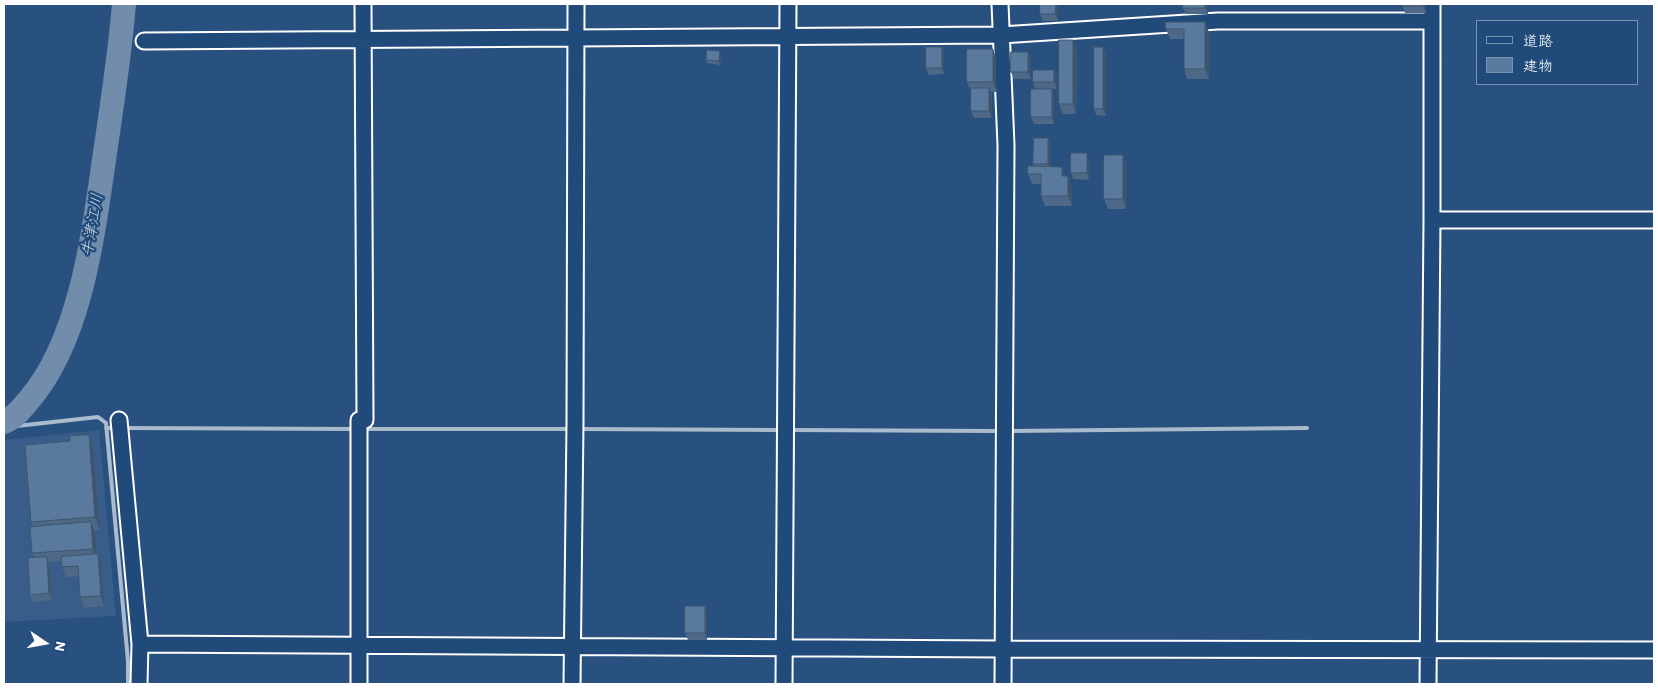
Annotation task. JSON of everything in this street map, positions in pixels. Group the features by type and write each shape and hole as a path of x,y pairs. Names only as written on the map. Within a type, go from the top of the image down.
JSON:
{"street":[{"path":"359,684 363,4"},
{"path":"572,684 576,4"},
{"path":"784,684 788,4"},
{"path":"1000,4 1006,145 1003,684"},
{"path":"1428,684 1432,4"},
{"path":"144,41 576,37 788,38 1002,35 1218,21 1432,20"},
{"path":"1432,220 1654,220"},
{"path":"119,427 140,644 139,684"},
{"path":"140,644 1003,649 1654,650"}],"shaded area":[{"path":"99,430 116,616 4,622 4,440"}],"building":[{"path":"1040,4 1056,4 1055,14 1040,14"},
{"path":"1183,4 1205,4 1205,8 1183,8"},
{"path":"1402,4 1423,4 1423,6 1402,6"},
{"path":"1166,22 1205,22 1205,69 1184,69 1184,29 1166,29"},
{"path":"1059,40 1073,40 1073,104 1059,104"},
{"path":"926,47 942,47 942,68 926,68"},
{"path":"1094,47 1103,47 1103,109 1094,109"},
{"path":"967,49 993,49 993,82 967,82"},
{"path":"707,50 720,51 719,61 706,60"},
{"path":"1011,52 1028,52 1028,72 1011,72"},
{"path":"1033,70 1054,70 1054,82 1033,82"},
{"path":"971,88 989,88 989,111 971,111"},
{"path":"1031,89 1052,89 1052,117 1031,117"},
{"path":"1034,138 1048,138 1048,164 1033,164"},
{"path":"1071,153 1087,153 1087,173 1071,173"},
{"path":"1104,155 1123,155 1123,199 1104,199"},
{"path":"1028,166 1062,167 1062,176 1068,176 1068,196 1041,196 1041,174 1028,174"},
{"path":"89,435 95,517 31,522 25,445 70,441 70,436"},
{"path":"91,522 93,549 32,553 30,527"},
{"path":"98,554 101,596 80,597 78,566 62,567 61,557"},
{"path":"47,557 49,593 30,595 28,558"},
{"path":"685,606 705,606 705,633 685,633"}],"waterway":[{"name":"牛津江川","path":"4,422 11,418 29,400 47,374 62,345 74,313 91,245 116,75 124,4"},
{"path":"4,425 17,426 98,417 106,423 128,661 128,684"},
{"path":"106,428 116,428"},
{"path":"123,428 356,429"},
{"path":"1010,431 1307,428"},
{"path":"363,429 571,429"},
{"path":"579,429 779,430"},
{"path":"790,430 996,431"}]}
